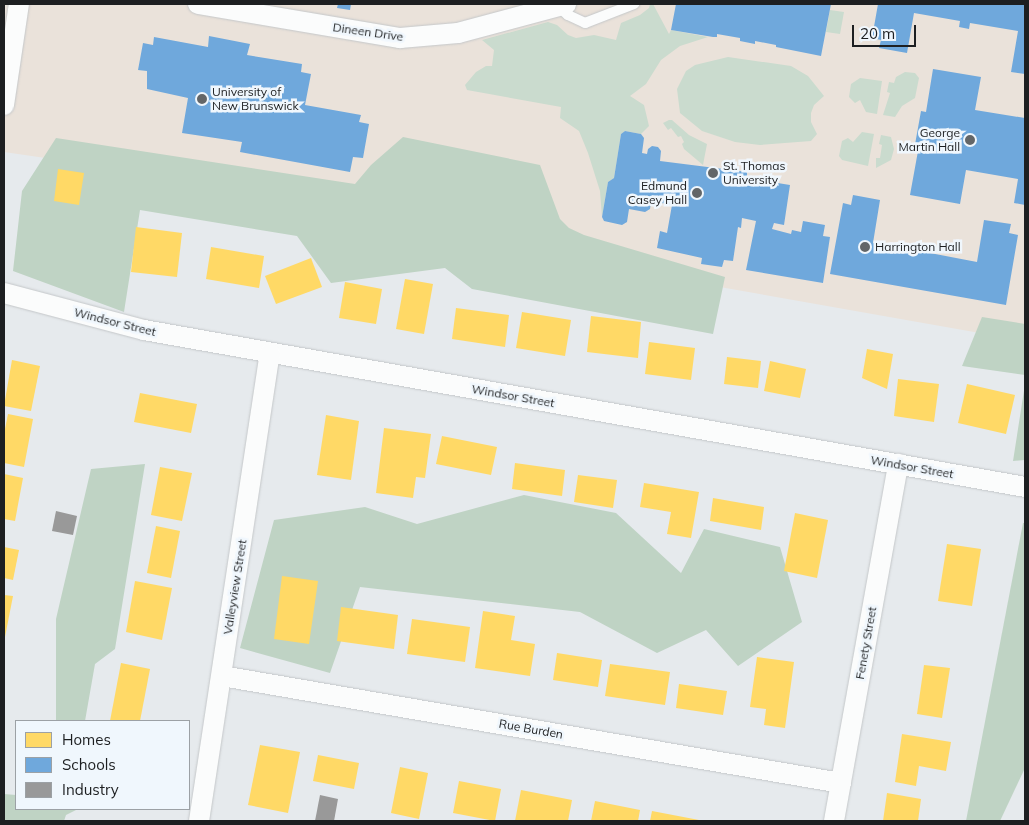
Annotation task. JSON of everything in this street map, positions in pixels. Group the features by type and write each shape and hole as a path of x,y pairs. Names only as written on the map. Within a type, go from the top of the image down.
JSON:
{"street":[{"path":"4,105 19,4"},
{"name":"Dineen Drive","path":"198,4 244,8 400,38 458,33 563,5"},
{"name":"Windsor Street","path":"4,293 144,330 1025,488"},
{"name":"Valleyview Street","path":"199,821 270,353"},
{"name":"Fenety Street","path":"834,821 898,464"},
{"name":"Rue Burden","path":"222,676 841,782"}],"lane":[{"path":"563,5 568,15 585,23 634,4"}],"shaded area":[{"name":"St. Thomas University","path":"4,4 1025,4 1025,341 584,263 397,209 4,152"}],"green space":[{"path":"650,4 653,4 669,34 671,30 708,37 680,46 661,60 646,84 630,96 644,105 649,126 641,134 625,131 621,134 614,178 608,182 602,217 600,191 588,153 579,131 560,118 561,107 467,90 465,85 476,72 486,66 492,66 494,50 482,40 548,22 557,25 568,35 576,38 594,35 616,40 621,23 640,15 649,8"},
{"path":"830,10 844,12 840,34 826,32"},
{"path":"728,57 791,66 808,76 824,96 814,105 811,113 811,122 817,134 811,141 760,145 735,142 702,131 680,113 677,89 686,71 695,65"},
{"path":"905,72 915,73 919,78 915,98 902,106 895,117 883,115 890,93 887,92 889,82 894,83 896,77"},
{"path":"860,78 882,81 877,114 866,112 860,100 855,103 849,97 851,84"},
{"path":"672,120 689,135 707,144 703,165 684,149 682,144 684,142 681,136 678,137 671,128 668,130 663,123"},
{"path":"862,132 874,134 868,166 842,160 839,156 842,141 848,138 853,142"},
{"path":"881,135 891,137 894,149 891,160 876,168 876,158 880,158 882,145 879,144"},
{"path":"403,137 540,165 560,219 569,228 584,235 725,277 713,334 472,289 445,268 331,283 297,236 140,210 124,312 13,271 22,191 56,138 355,184 371,165"},
{"path":"982,317 1025,324 1025,375 962,366"},
{"path":"1025,384 1025,460 1013,461"},
{"path":"145,464 115,649 95,664 85,720 56,720 56,619 91,469"},
{"path":"524,495 616,513 681,573 704,529 780,547 802,622 738,666 706,630 657,653 580,612 360,587 330,673 240,648 274,520 365,507 417,524"},
{"path":"1023,523 1025,523 1025,768 1000,821 966,821"},
{"path":"4,794 15,795 15,810 76,810 66,815 64,821 4,821"}],"building: Homes":[{"path":"58,169 84,173 79,205 54,201"},
{"path":"136,227 182,233 177,277 131,272"},
{"path":"211,247 264,256 259,288 206,279"},
{"path":"311,258 322,287 276,304 265,276"},
{"path":"405,279 433,284 424,334 396,329"},
{"path":"345,282 382,289 376,324 339,318"},
{"path":"456,308 509,315 505,347 452,339"},
{"path":"522,312 571,320 565,356 516,348"},
{"path":"591,316 641,322 638,358 587,352"},
{"path":"649,342 695,348 691,380 645,374"},
{"path":"867,349 893,354 887,389 862,378"},
{"path":"727,357 761,361 758,388 724,384"},
{"path":"12,360 40,366 31,411 4,406"},
{"path":"770,361 806,369 800,398 764,391"},
{"path":"898,379 939,384 934,422 894,416"},
{"path":"967,384 1015,395 1006,434 958,423"},
{"path":"140,393 197,404 191,433 134,422"},
{"path":"8,414 33,419 24,467 4,463 4,434"},
{"path":"326,415 359,421 351,480 317,475"},
{"path":"384,428 431,434 425,478 416,477 413,498 376,493"},
{"path":"442,436 497,447 491,475 436,464"},
{"path":"515,463 565,470 562,496 512,489"},
{"path":"160,467 192,473 182,521 151,515"},
{"path":"4,474 23,478 15,521 4,519"},
{"path":"578,475 617,480 613,508 574,502"},
{"path":"644,483 699,492 691,538 667,534 671,512 640,507"},
{"path":"713,498 764,507 761,530 710,521"},
{"path":"795,513 828,520 817,578 784,571"},
{"path":"156,526 180,531 171,578 147,573"},
{"path":"947,544 981,549 972,606 938,601"},
{"path":"4,547 19,550 13,580 4,578"},
{"path":"282,576 318,581 309,644 274,639"},
{"path":"135,581 172,588 162,640 126,632"},
{"path":"4,595 13,596 5,637 4,637"},
{"path":"341,607 398,615 394,649 337,641"},
{"path":"483,611 515,616 511,640 535,644 530,676 475,668"},
{"path":"412,619 470,627 465,662 407,654"},
{"path":"557,653 602,660 598,687 553,680"},
{"path":"757,657 794,662 785,728 764,725 766,709 750,707"},
{"path":"121,663 150,669 140,720 110,720"},
{"path":"610,664 670,672 665,705 605,696"},
{"path":"924,665 950,668 942,718 917,714"},
{"path":"679,684 727,691 723,715 676,708"},
{"path":"902,734 951,742 946,771 919,766 916,786 895,782"},
{"path":"260,745 300,752 288,813 248,805"},
{"path":"318,755 359,763 354,789 313,781"},
{"path":"400,767 428,773 419,819 391,813"},
{"path":"459,781 501,789 495,821 453,813"},
{"path":"521,790 572,800 568,821 515,821"},
{"path":"887,793 921,799 918,821 883,821"},
{"path":"595,801 640,810 638,821 591,821"},
{"path":"652,811 699,820 699,821 650,821"}],"building: Schools":[{"path":"338,4 351,4 350,10 337,8"},
{"path":"676,4 831,4 821,56 755,41 755,44 740,41 740,38 717,34 717,37 713,37 671,30"},
{"path":"878,4 1025,4 1025,74 1011,72 1018,31 970,23 969,29 959,27 960,21 914,13 907,53 879,48 881,40 872,38"},
{"path":"209,36 250,44 247,55 302,64 301,72 311,74 305,105 361,115 359,122 369,124 363,158 353,157 350,172 240,152 242,142 182,133 188,98 147,89 147,71 138,70 143,43 153,45 154,37 208,47"},
{"name":"George Martin Hall","path":"933,69 981,77 975,110 1025,118 1025,205 1014,203 1018,179 966,170 960,204 910,195 918,151 914,150 921,111 926,112"},
{"name":"Edmund Casey Hall","path":"625,131 641,134 644,138 642,153 647,154 648,149 652,146 658,147 661,151 660,161 747,172 747,178 790,185 784,225 774,223 772,229 791,234 792,230 801,232 803,221 825,225 823,236 830,237 823,283 746,270 756,221 742,218 741,228 738,227 733,261 724,260 722,267 701,264 702,258 657,248 660,231 667,233 672,205 651,201 650,209 645,212 629,209 627,222 622,225 604,221 602,217 608,182 614,178 621,134"},
{"name":"Harrington Hall","path":"853,195 880,200 873,243 919,251 920,247 926,246 930,253 977,262 984,220 1011,224 1009,233 1018,235 1006,305 830,274 843,203 851,205"}],"building: Industry":[{"path":"56,511 77,516 73,535 52,531"},
{"path":"320,795 338,799 334,821 315,821"}],"place":[{"name":"University of New Brunswick","path":"202,99"},
{"name":"George Martin Hall","path":"970,140"},
{"name":"St. Thomas University","path":"713,173"},
{"name":"Edmund Casey Hall","path":"697,193"},
{"name":"Harrington Hall","path":"865,247"}]}
